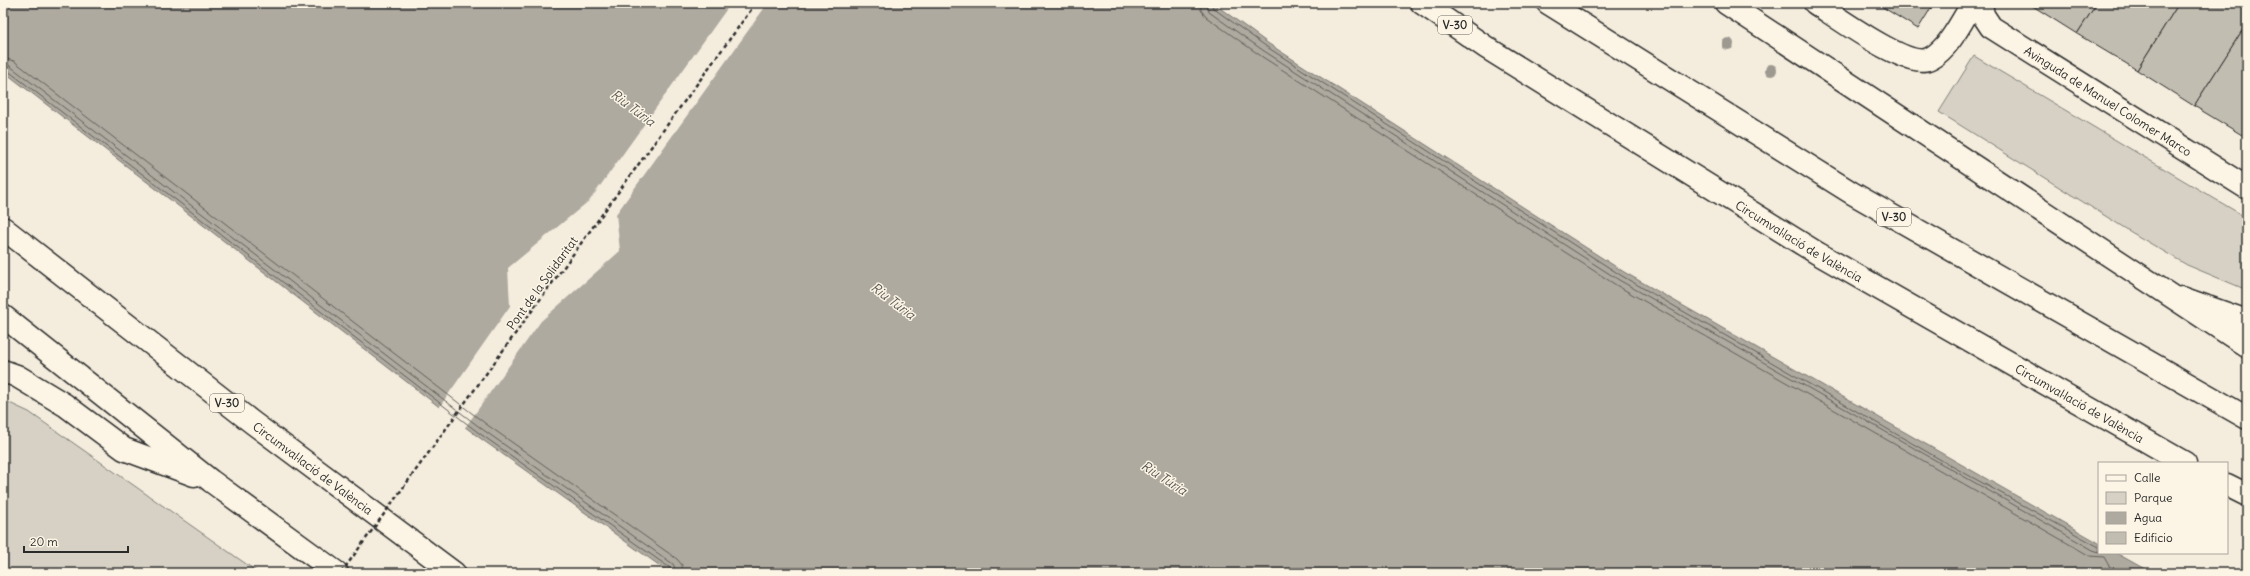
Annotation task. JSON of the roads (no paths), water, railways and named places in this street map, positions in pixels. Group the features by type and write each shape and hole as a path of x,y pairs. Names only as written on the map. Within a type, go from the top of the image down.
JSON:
{"main road":[{"name":"Circumval·lació de València","path":"1422,3 1487,48 1817,253 2184,462"},
{"name":"V-30","path":"1548,3 1852,193 2247,418"},
{"path":"1726,3 2247,346"},
{"path":"1815,3 1887,49 1911,60 1929,59 1946,46 1973,3"},
{"name":"Avinguda de Manuel Colomer Marco","path":"1981,3 1983,15 1991,27 2247,188"},
{"name":"Circumval·lació de València","path":"3,228 247,418 454,573"},
{"path":"2163,292 2247,321"},
{"path":"3,316 211,481 337,573"},
{"path":"3,371 17,376 65,405 124,449 211,481"},
{"path":"2228,486 2247,495"}],"water":[{"name":"Riu Túria","path":"3,3 1213,3 1269,44 1624,272 2098,542 2098,554 2118,554 2152,573 670,573 477,436 3,71"}]}
